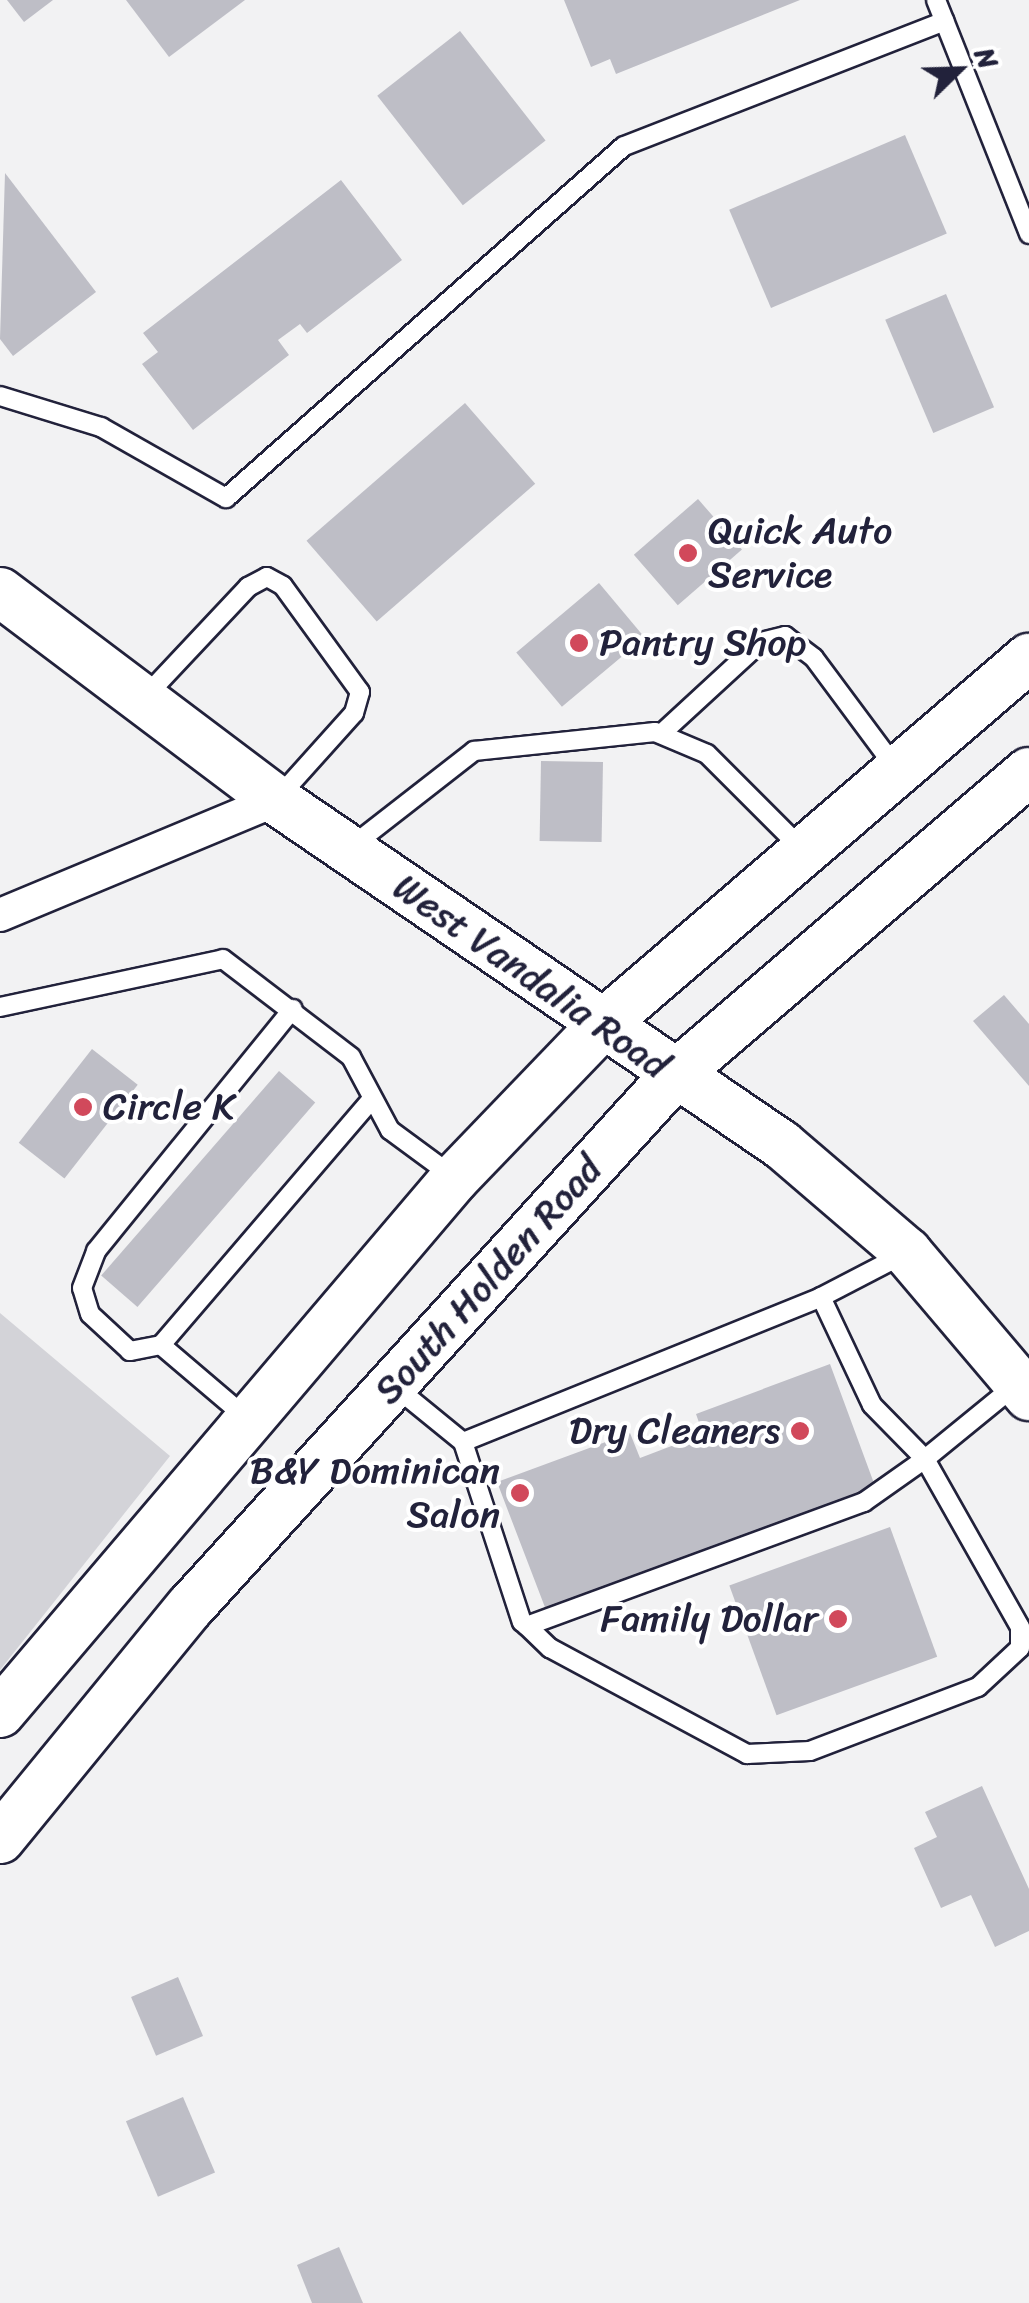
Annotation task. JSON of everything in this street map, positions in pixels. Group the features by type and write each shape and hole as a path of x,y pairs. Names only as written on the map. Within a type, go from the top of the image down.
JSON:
{"main road":[{"name":"West Vandalia Road","path":"0,592 276,800 674,1076 782,1145 907,1252 1026,1384"},
{"path":"0,1713 455,1178 603,1024 895,766 1029,658"},
{"name":"South Holden Road","path":"0,1839 192,1606 674,1076 1029,772"}],"street":[{"path":"0,915 276,800"}],"lane":[{"path":"936,0 1029,234"},
{"path":"0,396 101,427 226,498 624,146 944,21"},
{"path":"143,700 248,587 267,577 282,586 360,692 354,713 276,800"},
{"path":"661,734 761,642 785,636 814,658 895,766"},
{"path":"348,850 474,751 661,734 707,754 802,848"},
{"path":"0,1007 204,959 244,969 351,1056 370,1101 390,1130 455,1178"},
{"path":"293,1009 96,1251 82,1288 90,1314 130,1351 162,1345 370,1101"},
{"path":"463,1442 821,1298 907,1252"},
{"path":"393,1385 463,1442 505,1590 526,1626 747,1754 810,1751 978,1687 1011,1665 1020,1627 925,1459 872,1406 821,1298"},
{"path":"162,1345 249,1420"},
{"path":"526,1626 864,1502 1026,1384"}],"shaded area":[{"path":"0,1313 170,1456 0,1670"}],"building":[{"path":"7,0 53,0 24,22"},
{"path":"126,0 245,0 169,57"},
{"path":"564,0 800,0 616,74 610,59 591,67"},
{"path":"460,31 546,141 463,205 377,96"},
{"path":"905,135 947,233 771,308 729,210"},
{"path":"5,173 96,292 13,356 0,339"},
{"path":"341,180 402,260 307,333 300,324 278,340 289,355 193,430 142,364 158,352 143,333"},
{"path":"946,294 994,407 933,433 885,320"},
{"path":"465,403 535,484 377,622 307,541"},
{"path":"698,499 742,550 678,605 634,555"},
{"path":"599,583 645,637 562,707 516,652"},
{"path":"541,761 603,762 602,842 540,841"},
{"path":"1004,995 1029,1024 1029,1086 973,1021"},
{"path":"92,1049 138,1085 64,1178 19,1143"},
{"path":"279,1071 315,1102 137,1307 101,1276"},
{"path":"830,1364 875,1486 546,1610 497,1482 630,1433 640,1458 703,1434 696,1414"},
{"path":"890,1527 937,1657 777,1715 729,1585"},
{"path":"982,1786 1029,1889 1029,1931 995,1947 971,1895 941,1908 914,1848 937,1837 925,1812"},
{"path":"178,1977 203,2036 156,2056 131,1997"},
{"path":"183,2097 215,2172 158,2197 126,2121"},
{"path":"339,2247 363,2303 312,2303 297,2265"}],"place":[{"name":"Quick Auto Service","path":"688,553"},
{"name":"Pantry Shop","path":"579,643"},
{"name":"Circle K","path":"83,1107"},
{"name":"Dry Cleaners","path":"800,1431"},
{"name":"B&Y Dominican Salon","path":"520,1493"},
{"name":"Family Dollar","path":"838,1619"}]}
